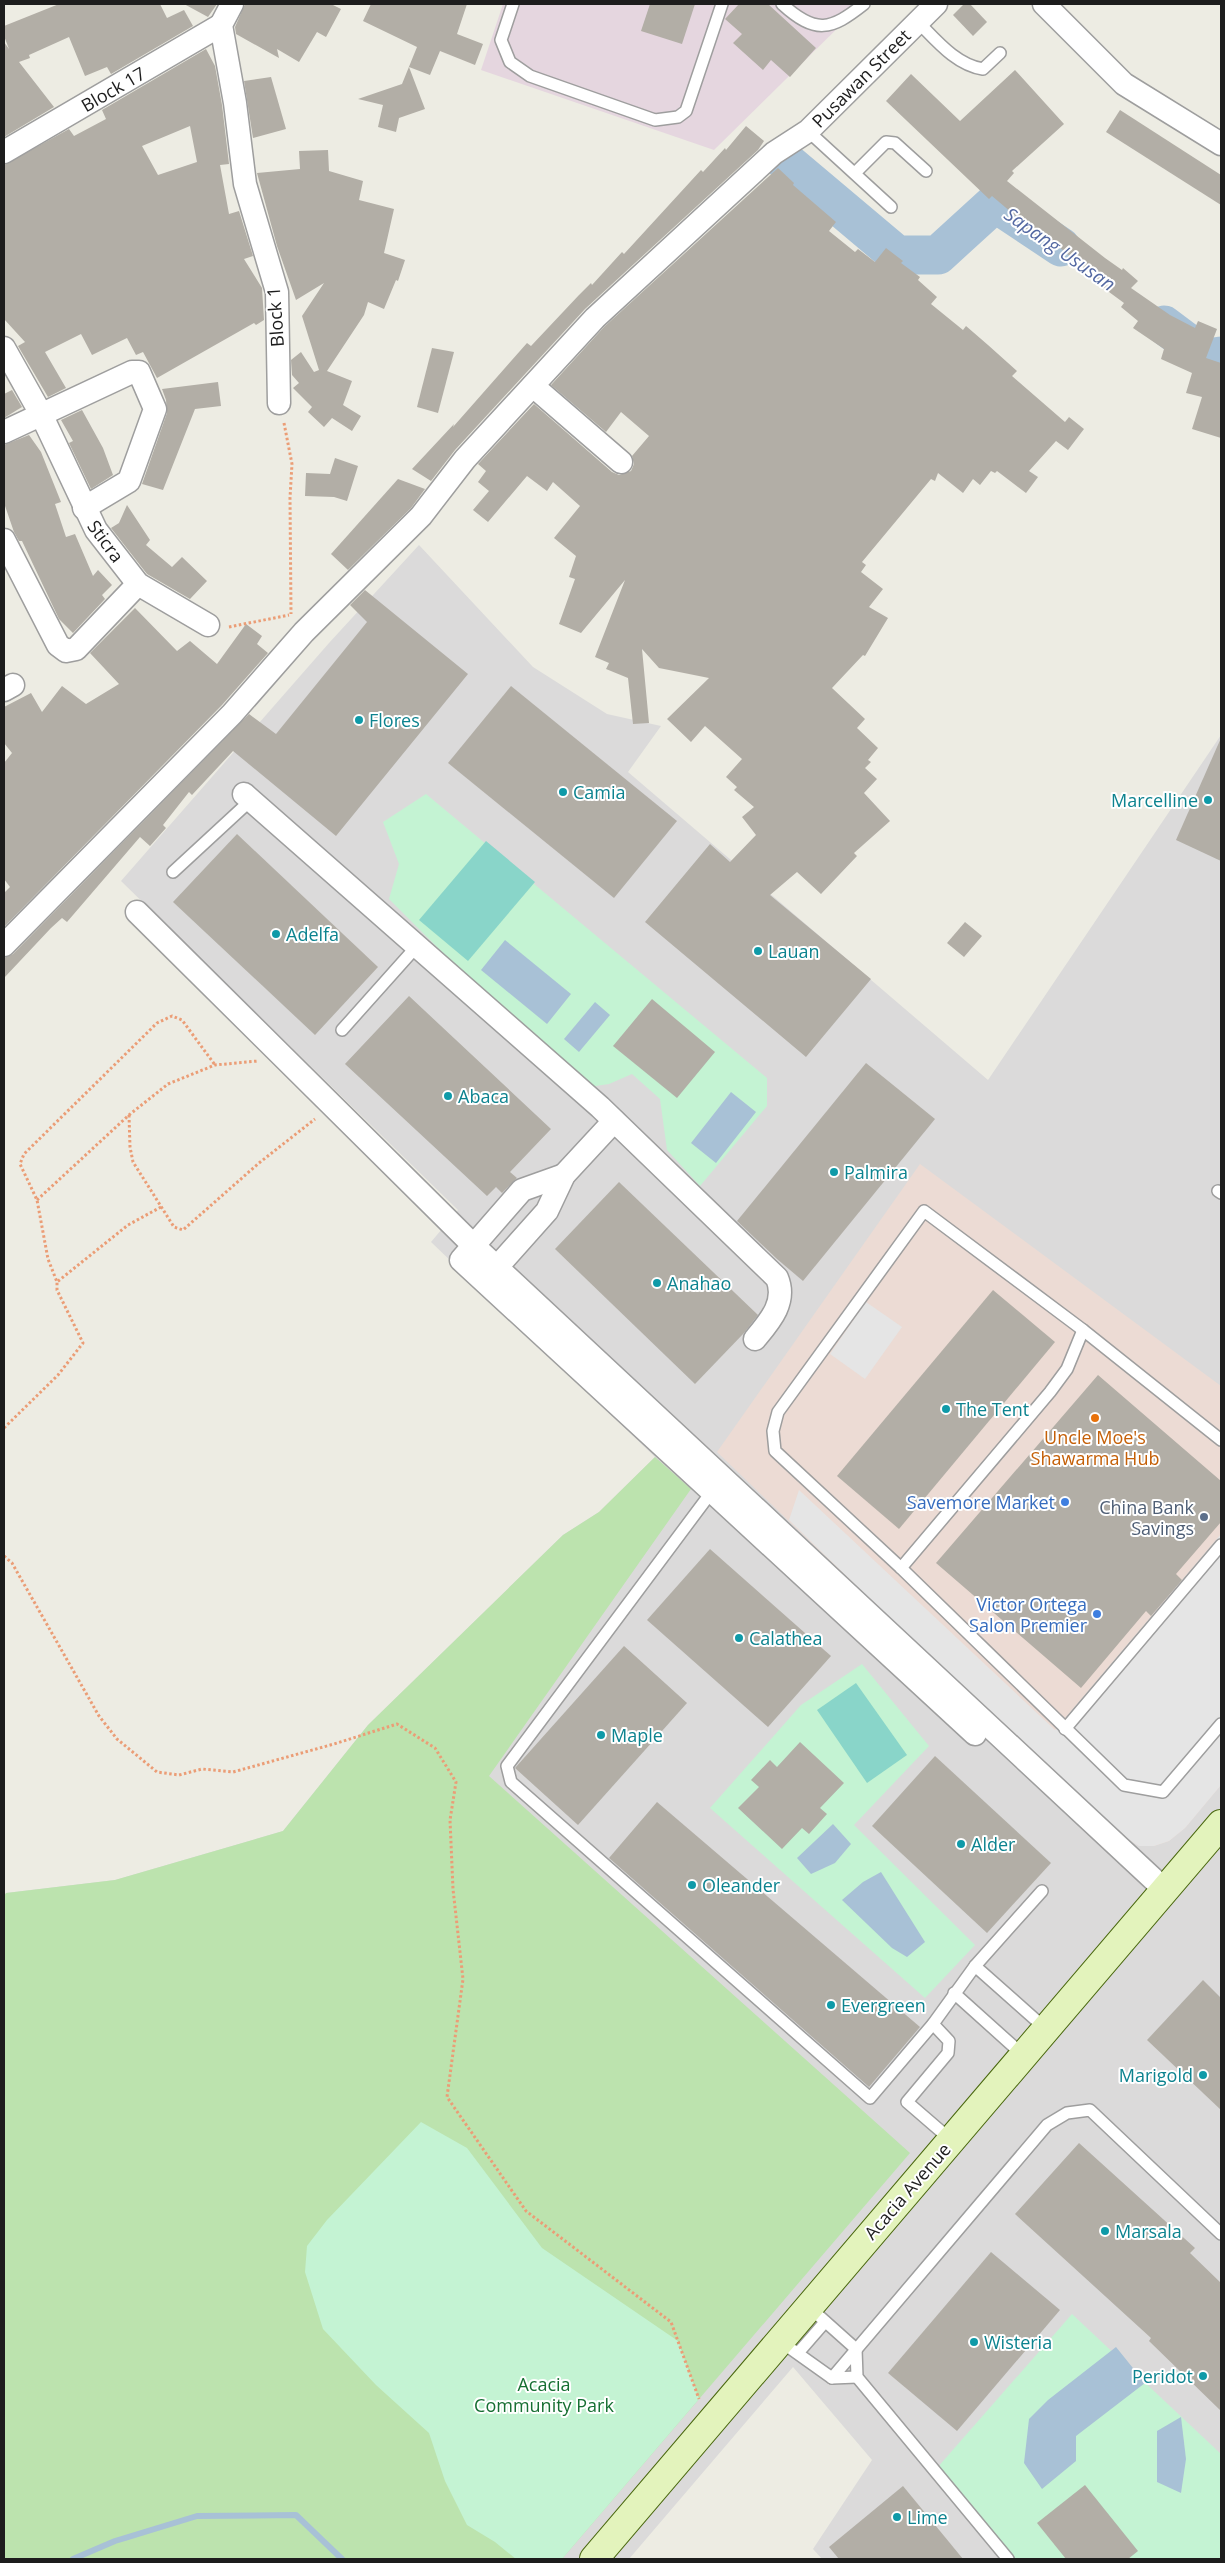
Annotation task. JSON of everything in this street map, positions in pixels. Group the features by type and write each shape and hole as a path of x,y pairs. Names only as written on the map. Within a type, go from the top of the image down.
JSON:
{"street":[{"path":"222,25 232,4"},
{"name":"Pusawan Street","path":"4,945 232,714 297,623 421,516 465,459 595,318 774,153 808,131 936,4"},
{"path":"1044,4 1124,84 1221,144"},
{"name":"Block 17","path":"4,152 222,25"},
{"name":"Block 1","path":"222,25 235,102 245,184 277,292 279,403"},
{"name":"Sticra","path":"4,348 41,414 96,530 138,584 208,625"},
{"path":"4,432 132,372 139,372 155,409 129,481 84,508"},
{"path":"533,386 622,462"},
{"path":"4,540 58,646 66,651 76,649 138,584"},
{"path":"247,797 614,1121 777,1278 780,1287 780,1301 774,1314 755,1338"},
{"path":"137,912 334,1104 474,1246 719,1484 1160,1896"},
{"path":"497,1267 547,1211 564,1175 614,1121"},
{"path":"564,1175 522,1190 461,1260 719,1484"},
{"name":"Acacia Avenue","path":"594,2559 789,2347 817,2314 951,2140 1221,1824"}],"lane":[{"path":"514,4 501,40 510,62 530,76 655,120 678,117 686,111 722,4"},
{"path":"782,4 805,21 822,27 841,22 864,4"},
{"path":"918,22 945,49 970,67 982,69 1000,53"},
{"path":"808,131 891,207"},
{"path":"855,173 886,142 895,143 926,171"},
{"path":"173,872 247,797"},
{"path":"342,1030 417,946"},
{"path":"1221,1440 1083,1330 924,1211 778,1412 773,1431 775,1451 901,1568 1124,1785 1163,1792 1221,1724"},
{"path":"901,1568 1050,1392 1067,1369 1083,1330"},
{"path":"719,1484 507,1766 512,1782 870,2098 933,2024 954,1992 975,1966 1042,1891"},
{"path":"1065,1729 1221,1545"},
{"path":"975,1966 1046,2029"},
{"path":"954,1992 1024,2055"},
{"path":"933,2024 949,2041 948,2053 907,2102 951,2140"},
{"path":"832,2378 1047,2125 1067,2113 1090,2110 1221,2234"},
{"path":"817,2314 856,2349 857,2377 1008,2559"},
{"path":"789,2347 832,2378 857,2377"}],"path":[{"path":"208,625 229,627 297,623 290,498 292,464 279,403"},
{"path":"4,1428 58,1375 83,1343 57,1290 57,1282 48,1260 36,1200 20,1164 24,1154 158,1022 172,1016 182,1020 215,1065"},
{"path":"36,1200 129,1114 168,1084 215,1065 287,1059"},
{"path":"129,1114 130,1147 133,1162 174,1227 183,1230 259,1163 334,1104"},
{"path":"57,1282 128,1225 161,1206"},
{"path":"4,1556 12,1562 99,1716 116,1739 157,1772 179,1775 202,1769 233,1772 398,1724 434,1748 456,1782 450,1820 453,1889 463,1979 447,2097 526,2211 671,2322 699,2399"}],"shaded area":[{"path":"503,4 862,4 714,150 481,70"},
{"path":"419,545 533,667 607,714 661,726 628,772 988,1080 1221,735 1221,2559 822,2559 813,2549 872,2460 793,2367 629,2559 4,2559 4,1896 6,1893 115,1880 283,1831 368,1725 563,1535 599,1512 655,1457 431,1242 458,1210 121,881 329,643"},
{"path":"486,841 535,882 468,961 419,920"},
{"path":"505,940 571,994 547,1024 481,970"},
{"path":"595,1002 610,1015 579,1052 564,1039"},
{"path":"731,1092 756,1112 716,1163 691,1143"},
{"path":"920,1164 1221,1386 1221,1785 1185,1828 1169,1841 1154,1846 1139,1846 1125,1837 871,1600 717,1452"},
{"path":"866,1302 902,1327 865,1379 830,1354"},
{"path":"799,1490 1055,1730 1221,1534 1221,1785 1185,1828 1169,1841 1154,1846 1139,1846 1125,1837 871,1600 789,1520"},
{"path":"856,1683 907,1755 867,1783 817,1710"},
{"path":"833,1824 851,1844 835,1863 811,1874 797,1858"},
{"path":"881,1872 925,1942 907,1957 892,1948 842,1900 863,1882"},
{"path":"1116,2347 1145,2383 1076,2436 1076,2461 1042,2489 1024,2463 1029,2419 1048,2400"},
{"path":"1181,2417 1186,2459 1181,2493 1157,2482 1157,2431"}],"green space":[{"path":"426,794 767,1078 767,1106 700,1186 667,1150 660,1099 632,1074 609,1084 589,1087 445,955 389,899 399,864 383,822"},
{"path":"655,1457 691,1489 489,1776 910,2153 562,2559 4,2559 4,1896 6,1893 115,1880 283,1831 368,1725 563,1535 599,1512"},
{"path":"862,1664 929,1746 854,1825 975,1945 925,1998 710,1808 801,1705"},
{"name":"Acacia Community Park","path":"421,2122 467,2148 542,2248 678,2341 699,2399 562,2559 516,2559 495,2542 467,2525 445,2481 429,2433 376,2385 323,2329 305,2272 307,2246 327,2220"},
{"path":"1072,2314 1221,2454 1221,2559 1014,2559 937,2468"}],"building":[{"path":"59,4 160,4 167,18 184,10 193,26 111,74 107,67 85,76 69,37 29,55 30,58 19,62 54,107 4,137 4,42 9,49 4,36 4,26"},
{"path":"184,4 217,4 208,17"},
{"path":"245,4 331,4 341,9 326,37 317,32 299,62 277,49 279,58 236,34 235,27"},
{"path":"371,4 467,4 457,34 483,44 475,65 440,51 430,75 409,67 425,109 399,118 396,132 378,127 383,105 358,99 402,84 417,47 363,21"},
{"path":"650,4 695,4 682,44 641,31"},
{"path":"739,4 768,4 816,48 790,77 771,60 763,70 733,43 742,34 725,19"},
{"path":"964,4 970,4 987,22 973,36 953,15"},
{"path":"206,49 215,66 222,105 229,164 220,165 229,214 239,211 253,256 244,259 262,288 264,320 256,325 254,323 157,378 143,352 136,355 127,338 92,355 81,334 45,352 66,388 48,397 18,346 25,342 4,319 4,165 69,129 74,136 106,119 102,110","holes":["190,126 197,162 158,175 142,146"]},
{"path":"1015,70 1064,124 1012,171 1014,173 1007,181 1105,258 1122,270 1123,268 1138,281 1131,288 1170,315 1195,328 1198,321 1217,329 1206,358 1221,363 1221,438 1192,429 1202,397 1186,393 1192,373 1161,359 1164,349 1133,328 1138,321 1121,307 1124,303 1090,278 1092,275 1044,234 1040,240 1023,228 1025,224 992,196 989,199 886,101 911,74 960,121"},
{"path":"271,77 286,129 253,138 244,81"},
{"path":"1120,110 1221,175 1221,205 1106,132"},
{"path":"746,126 764,141 758,150 585,309 455,450 431,481 412,469 454,424 453,427 527,343 531,346 622,252 624,254 701,170 703,172 725,148 726,150"},
{"path":"328,150 329,171 363,181 359,200 394,209 384,253 405,260 398,281 396,280 384,309 368,302 364,315 327,371 352,381 343,405 361,416 352,431 332,418 324,427 308,412 312,407 293,388 299,383 292,375 291,360 301,352 314,372 319,370 302,316 324,283 296,300 277,246 257,173 300,169 299,151"},
{"path":"778,168 794,183 793,185 836,222 829,231 855,252 858,249 875,262 886,248 903,261 901,263 920,277 918,280 937,297 931,304 963,330 966,326 988,345 1017,371 1012,376 1065,422 1069,417 1084,429 1068,450 1056,441 1029,471 1038,477 1026,493 997,471 995,473 991,471 980,485 973,479 963,493 938,473 935,481 931,479 862,562 866,565 861,572 883,589 869,607 888,618 865,656 863,655 832,688 865,719 857,728 878,748 868,760 871,762 865,768 877,779 864,793 890,821 854,853 857,856 821,894 797,872 770,895 871,979 806,1057 645,922 710,844 730,862 756,835 742,817 754,807 734,790 737,787 726,777 742,759 705,726 691,742 667,719 709,678 659,668 642,649 649,723 633,724 628,678 606,669 609,663 595,657 625,580 581,633 559,624 575,579 569,577 576,556 554,538 580,506 553,482 547,491 527,476 488,522 473,510 489,491 478,482 486,471 478,464 534,404 612,472 619,475 631,471 634,464 632,456 649,436 621,412 606,432 551,385 604,327"},
{"path":"432,348 454,352 438,413 417,407"},
{"path":"218,382 221,406 195,409 163,490 142,484 167,413 166,400 162,389"},
{"path":"12,390 22,407 4,418 4,394"},
{"path":"82,410 103,448 113,475 91,489 69,443 73,441 61,420"},
{"path":"29,435 41,452 61,502 55,504 66,537 75,534 93,576 98,570 112,585 102,595 105,599 73,633 59,619 22,541 19,541 14,532 4,503 4,445"},
{"path":"335,458 358,466 347,501 334,497 305,496 306,473 330,474"},
{"path":"398,479 425,489 411,508 348,570 331,554"},
{"path":"127,505 150,540 146,545 172,567 182,557 207,581 190,599 147,574 111,528 119,523"},
{"name":"Flores","path":"365,590 468,674 336,836 233,751 192,795 189,792 163,825 166,828 150,846 140,837 67,922 62,918 4,978 4,958 13,954 249,714 276,734 367,622 350,605"},
{"path":"135,608 177,651 190,641 217,664 246,624 262,636 257,644 268,653 222,705 4,927 4,893 10,887 4,879 4,763 12,753 4,743 4,707 31,693 42,712 62,686 86,704 119,684 90,653"},
{"name":"Camia","path":"511,686 677,821 614,898 448,763"},
{"name":"Marcelline","path":"1221,738 1221,861 1176,840"},
{"name":"Adelfa","path":"237,834 378,967 315,1035 173,902"},
{"path":"965,922 982,936 964,957 947,943"},
{"name":"Abaca","path":"409,996 551,1129 510,1172 517,1178 502,1193 496,1187 487,1196 345,1064"},
{"path":"652,999 715,1052 677,1098 613,1046"},
{"name":"Palmira","path":"866,1063 935,1119 803,1281 737,1221"},
{"name":"Anahao","path":"619,1182 758,1315 744,1333 695,1384 555,1249"},
{"name":"The Tent","path":"993,1290 1055,1342 899,1529 837,1476"},
{"path":"1098,1375 1221,1481 1221,1522 1176,1574 1182,1580 1151,1616 1146,1611 1081,1688 936,1563"},
{"name":"Calathea","path":"710,1549 831,1656 768,1727 647,1620"},
{"name":"Maple","path":"624,1646 687,1703 578,1825 515,1768"},
{"path":"800,1742 844,1783 820,1808 827,1814 809,1834 802,1828 782,1849 738,1808 759,1787 751,1780 770,1760 777,1767"},
{"name":"Alder","path":"935,1756 1051,1863 987,1933 872,1826"},
{"path":"657,1802 920,2027 869,2087 609,1858"},
{"name":"Marigold","path":"1203,1980 1221,1998 1221,2110 1147,2040"},
{"name":"Marsala","path":"1079,2143 1195,2248 1190,2253 1221,2283 1221,2411 1149,2341 1151,2338 1015,2214"},
{"name":"Wisteria","path":"991,2252 1060,2310 957,2431 888,2373"},
{"path":"1085,2485 1138,2551 1128,2559 1066,2559 1037,2523"},
{"name":"Lime","path":"903,2486 963,2559 839,2559 829,2547"}],"waterway":[{"name":"Sapang Ususan","path":"783,159 897,255 938,255 995,203 1061,247"},
{"name":"Sapang Ususan","path":"1164,325 1208,358 1221,356"},
{"path":"73,2559 115,2541 197,2516 296,2515 342,2559"}],"place":[{"name":"Flores","path":"359,720"},
{"name":"Camia","path":"563,792"},
{"name":"Marcelline","path":"1208,800"},
{"name":"Adelfa","path":"276,934"},
{"name":"Lauan","path":"758,951"},
{"name":"Abaca","path":"448,1096"},
{"name":"Palmira","path":"834,1172"},
{"name":"Anahao","path":"657,1283"},
{"name":"The Tent","path":"946,1409"},
{"name":"Uncle Moe's Shawarma Hub","path":"1095,1418"},
{"name":"Savemore Market","path":"1065,1502"},
{"name":"China Bank Savings","path":"1204,1517"},
{"name":"Victor Ortega Salon Premier","path":"1097,1614"},
{"name":"Calathea","path":"739,1638"},
{"name":"Maple","path":"601,1735"},
{"name":"Alder","path":"961,1844"},
{"name":"Oleander","path":"692,1885"},
{"name":"Evergreen","path":"831,2005"},
{"name":"Marigold","path":"1203,2075"},
{"name":"Marsala","path":"1105,2231"},
{"name":"Wisteria","path":"974,2342"},
{"name":"Peridot","path":"1203,2376"},
{"name":"Lime","path":"897,2517"}]}
